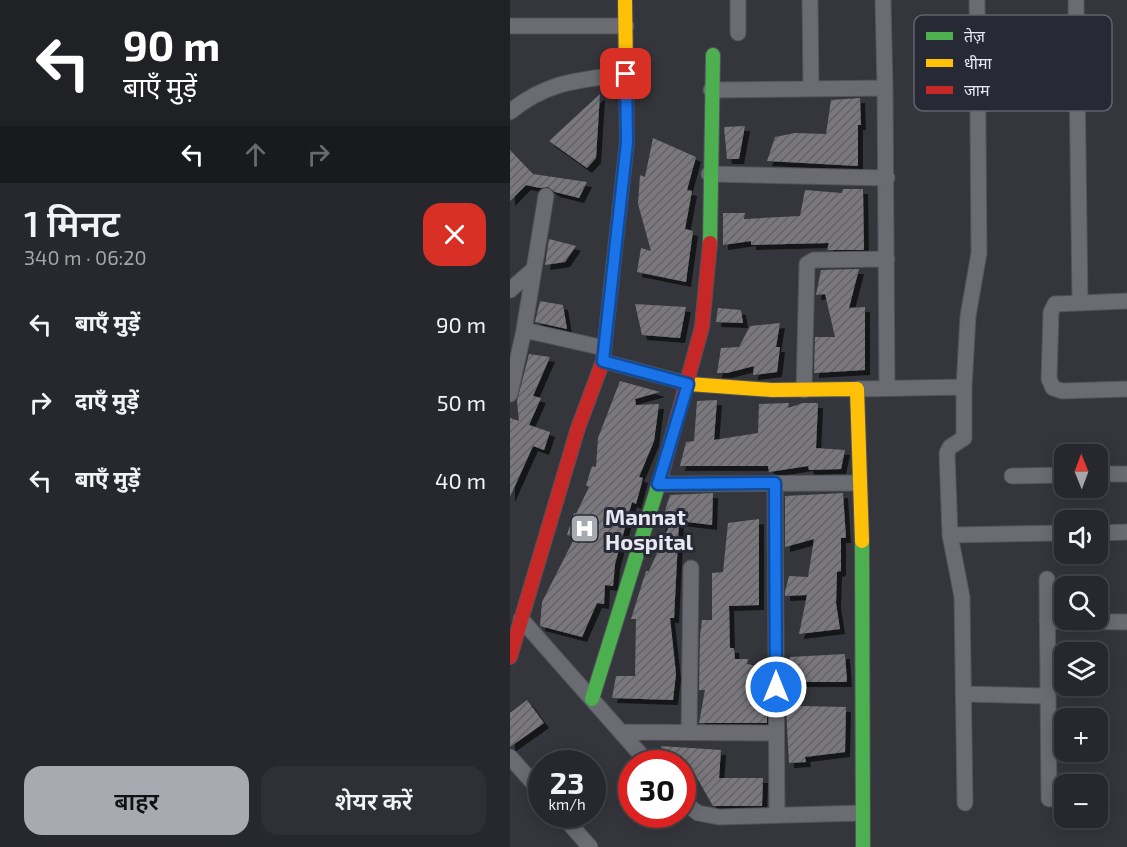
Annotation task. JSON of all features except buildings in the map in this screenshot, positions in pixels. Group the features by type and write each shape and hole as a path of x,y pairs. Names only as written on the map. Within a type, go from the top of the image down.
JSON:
{"street":[{"path":"510,657 578,428 603,354 627,142 625,0"},
{"path":"738,0 738,33"},
{"path":"810,0 811,88"},
{"path":"883,0 887,178 887,387"},
{"path":"976,0 976,15"},
{"path":"1076,0 1076,15"},
{"path":"510,26 626,26"},
{"path":"592,699 688,384 702,327 710,255 709,174 712,55"},
{"path":"510,112 543,89 568,81 626,74"},
{"path":"711,90 885,88"},
{"path":"964,803 962,597 950,535 947,453 950,447 964,438 968,316 979,253 977,111"},
{"path":"1077,111 1080,302"},
{"path":"709,174 887,178"},
{"path":"510,394 524,330 546,196"},
{"path":"804,390 807,264 814,260 887,259"},
{"path":"510,290 534,269"},
{"path":"1127,301 1055,304 1052,312 1049,379 1053,388 1062,391 1127,389"},
{"path":"524,330 603,354 688,384 804,390 964,387"},
{"path":"857,389 862,847"},
{"path":"1108,474 1127,474"},
{"path":"1012,476 1054,475"},
{"path":"775,483 777,815"},
{"path":"658,484 859,483"},
{"path":"1108,533 1127,532"},
{"path":"950,535 1054,533"},
{"path":"688,732 691,568"},
{"path":"1047,579 1049,799"},
{"path":"521,619 637,750"},
{"path":"1047,621 1127,622"},
{"path":"963,694 1047,696"},
{"path":"621,732 776,733"},
{"path":"510,757 528,777"},
{"path":"696,812 719,817 862,813"},
{"path":"571,828 583,844"}],"traffic: fast":[{"path":"710,243 713,55"},
{"path":"592,699 662,473"},
{"path":"862,541 863,847"}],"traffic: slow":[{"path":"610,296 627,142 625,0"},
{"path":"603,361 689,384 772,390 857,389 862,541"}],"traffic: jam":[{"path":"662,473 702,327 710,243"},
{"path":"510,657 578,428 603,361 610,296"}],"place":[{"name":"Mannat Hospital","path":"584,529"}],"route":[{"path":"626,74 627,142 603,361 688,384 658,484 775,483 776,687"}]}
